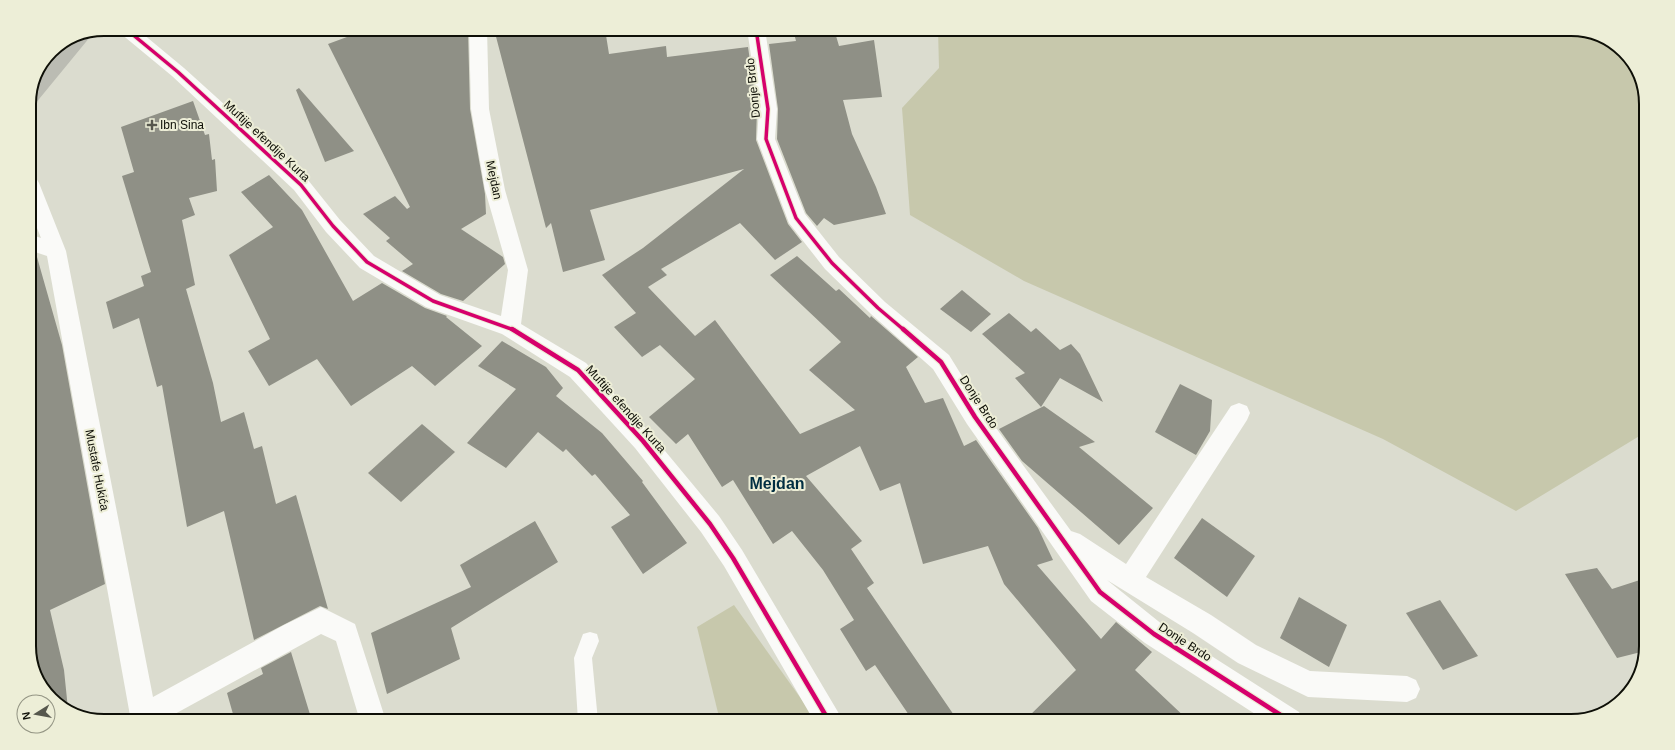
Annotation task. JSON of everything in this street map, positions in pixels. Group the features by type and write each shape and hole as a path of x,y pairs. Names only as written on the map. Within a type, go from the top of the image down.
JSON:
{"main road":[{"path":"38,89 77,42"}],"street":[{"name":"Muftije efendije Kurta","path":"134,36 178,72 301,185 333,226 366,262 433,301 510,328 578,370 643,441 710,524 733,558 825,714"},
{"name":"Mejdan","path":"478,36 480,109 495,190 518,270 510,328"},
{"name":"Donje Brdo","path":"757,36 768,110 766,139 796,218 832,263 878,308 941,362 975,417 1100,592 1154,634 1279,714"},
{"name":"Mustafe Hukića","path":"36,201 56,251 143,714"},
{"path":"36,244 56,251"},
{"path":"1128,581 1239,413"},
{"name":"Donje Brdo","path":"1058,534 1128,581 1202,624 1246,654 1308,684 1407,689"},
{"name":"Mustafe Hukića","path":"153,714 293,634 321,620 346,633 371,714"}],"lane":[{"path":"587,714 583,658 590,641"}],"green space":[{"path":"938,36 1571,36 1584,37 1605,45 1616,53 1628,66 1638,91 1639,99 1639,436 1516,511 1383,439 1024,281 910,215 902,108 939,68"},
{"path":"734,605 812,714 718,714 697,627"}],"building":[{"path":"350,36 468,36 470,109 485,194 486,214 461,229 503,257 505,264 463,301 441,294 402,271 413,264 386,241 390,238 363,214 395,196 407,209 410,207 328,44"},
{"path":"496,36 606,36 609,54 666,46 667,57 748,47 757,109 756,140 788,224 802,242 775,260 740,223 661,269 667,275 648,287 695,336 715,320 800,434 855,410 809,370 841,342 770,275 797,256 836,291 839,289 870,318 871,316 918,357 906,367 925,403 943,398 964,446 976,440 1038,528 1053,560 1037,565 1101,639 1116,622 1152,652 1135,670 1182,714 1031,714 1076,670 1004,584 988,546 923,564 900,483 880,491 860,446 806,476 862,541 851,549 874,583 867,588 953,714 908,714 875,665 866,671 840,629 854,620 823,570 792,531 773,544 733,480 722,487 688,434 676,444 649,417 695,379 660,345 642,357 614,327 636,313 602,275 643,248 744,169 590,210 605,260 563,272 551,223 546,228"},
{"path":"795,36 836,36 839,46 874,40 882,97 843,100 852,134 876,187 886,214 834,225 824,218 817,226 806,213 777,139 778,109 769,44 796,41"},
{"path":"299,88 354,151 325,162 296,90"},
{"path":"193,101 205,135 209,134 212,160 215,159 217,191 189,198 195,215 182,220 195,285 186,289 213,383 221,422 244,412 254,449 262,446 276,504 296,495 328,609 320,606 254,640 224,511 187,527 162,385 157,387 139,318 113,329 106,302 144,286 141,276 151,272 122,176 134,172 121,127"},
{"path":"269,175 302,210 353,301 382,283 425,308 447,316 446,317 482,346 435,386 412,366 351,406 317,359 269,386 248,351 270,339 229,255 273,227 241,192"},
{"path":"37,257 62,345 105,584 50,610 64,670 67,703 56,694 45,680 41,672 36,651"},
{"path":"962,290 991,314 971,332 940,309"},
{"path":"1009,313 1031,332 1036,328 1060,350 1071,344 1080,354 1103,402 1060,378 1041,407 1015,378 1025,373 982,334"},
{"path":"502,341 546,367 563,388 556,396 602,433 643,481 642,482 687,543 643,574 611,527 630,515 595,474 592,476 566,449 563,452 538,432 506,468 467,443 516,389 478,366"},
{"path":"1180,384 1212,400 1210,431 1196,455 1155,432"},
{"path":"1044,406 1095,442 1079,447 1153,508 1119,545 1022,461 999,429"},
{"path":"422,424 455,452 401,502 368,473"},
{"path":"1202,518 1255,556 1227,597 1174,558"},
{"path":"535,521 558,562 451,628 460,659 387,694 371,633 471,587 460,565"},
{"path":"1597,568 1612,589 1639,580 1638,653 1617,658 1565,574"},
{"path":"1299,597 1347,625 1329,667 1280,638"},
{"path":"1440,600 1478,656 1443,670 1406,613"},
{"path":"291,652 310,714 233,714 227,693 263,674 261,668"}],"cycle path":[{"path":"134,36 178,72 301,185 333,226 367,262 433,301 510,328 578,370 643,441 710,524 733,558 825,714"},
{"path":"757,36 768,109 766,139 796,218 832,263 878,308 941,362 975,417 1100,592 1154,634 1279,714"}],"place":[{"name":"Ibn Sina","path":"152,125"}],"district":[{"name":"Mejdan","path":"777,483"}]}
